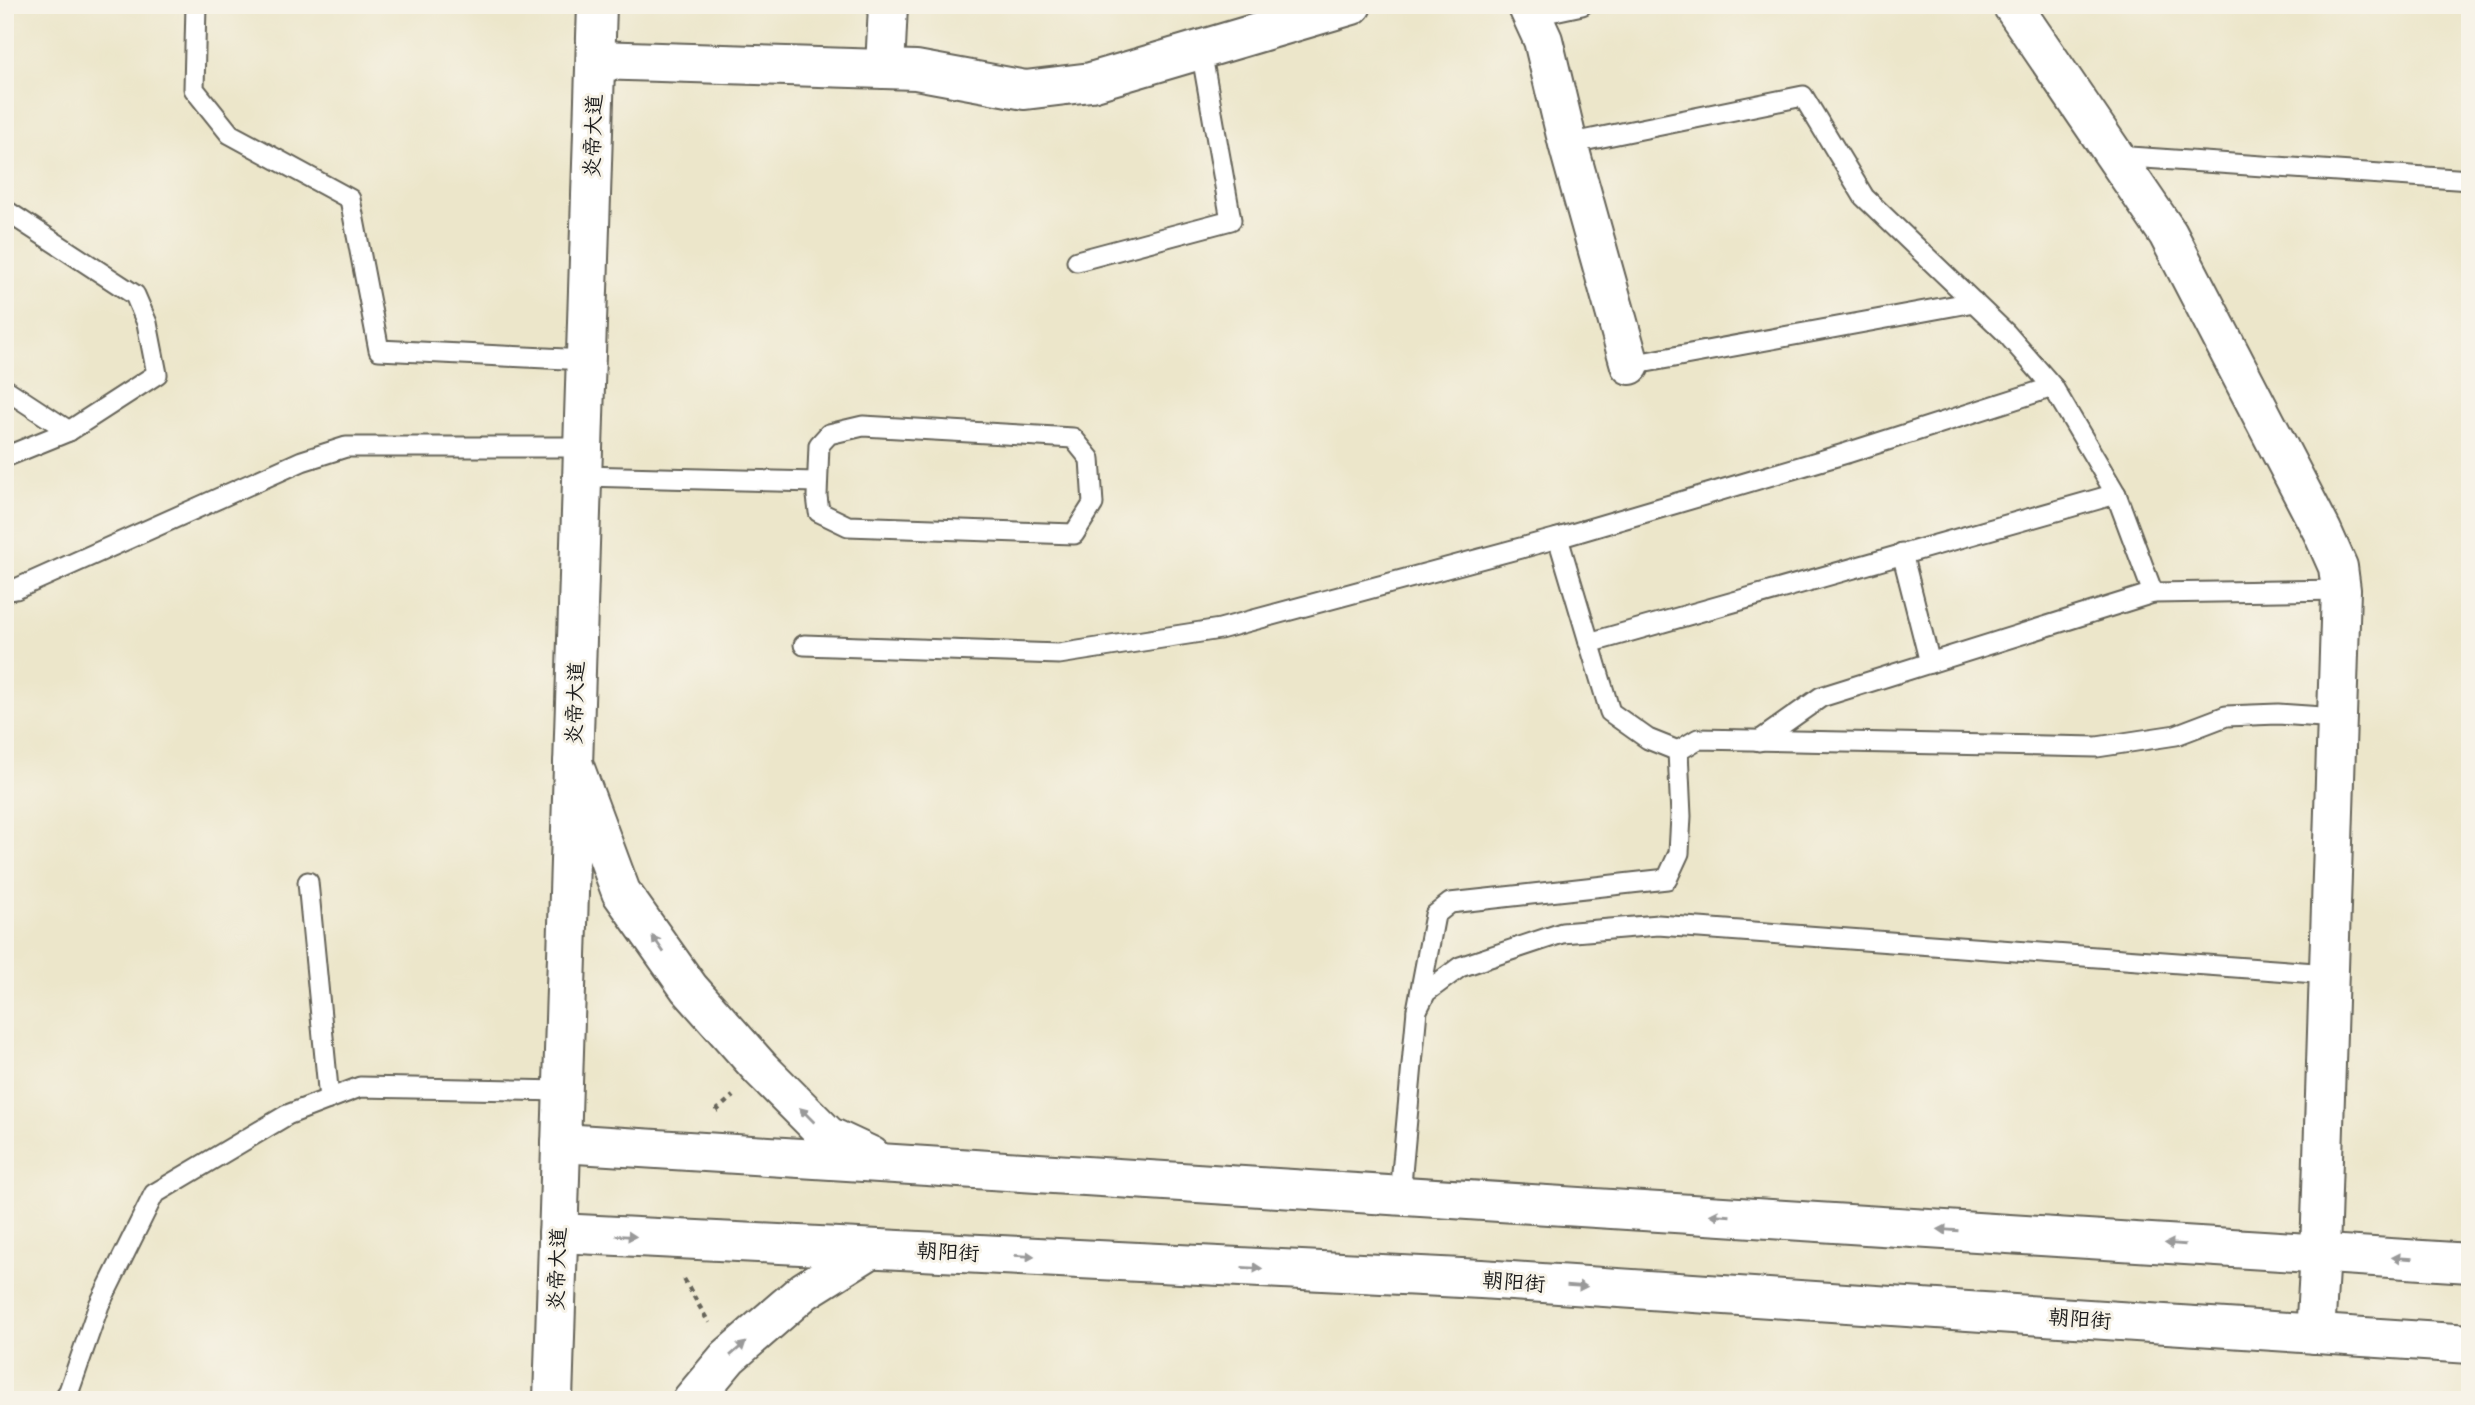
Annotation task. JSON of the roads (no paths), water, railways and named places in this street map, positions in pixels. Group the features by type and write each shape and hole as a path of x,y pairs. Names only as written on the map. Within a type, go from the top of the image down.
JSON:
{"street":[{"name":"炎帝大道","path":"553,1400 597,5"},
{"path":"885,69 888,5"},
{"path":"596,60 915,70 1025,90 1091,82 1352,5"},
{"path":"2012,5 2175,247 2338,567 2341,590 2320,1253 2315,1334"},
{"path":"1529,11 1543,40 1568,144 1630,365"},
{"path":"573,763 621,892 689,988 761,1069 828,1136 885,1163"},
{"path":"561,1143 2470,1263"},
{"name":"朝阳街","path":"558,1233 1481,1279 2470,1344"},
{"path":"692,1400 728,1357 804,1291 871,1249"}],"lane":[{"path":"196,5 194,89 208,107 230,134 350,199 379,350 586,360"},
{"path":"1529,11 1582,5"},
{"path":"1077,261 1231,219 1201,51"},
{"path":"1568,144 1803,96 1864,197 2006,333 2053,387 2116,494 2153,593"},
{"path":"2115,156 2470,180"},
{"path":"5,210 135,295 147,323 157,374 69,431 5,457"},
{"path":"1630,365 1974,302"},
{"path":"804,645 1059,654 1220,629 1558,538 1847,453 2053,387"},
{"path":"5,389 69,431"},
{"path":"863,426 1073,438 1090,459 1093,504 1074,534 848,526 819,512 817,482 819,445 829,434 863,426"},
{"path":"5,591 16,589 302,461 346,447 583,462 817,482"},
{"path":"1589,643 2116,494"},
{"path":"1558,538 1610,712 1648,740 1678,751"},
{"path":"1902,554 1930,663"},
{"path":"1759,741 1821,697 2153,593 2341,590"},
{"path":"1678,751 1698,739 2098,747 2176,735 2227,716 2278,714 2337,719"},
{"path":"1400,1195 1417,1010 1435,915 1450,903 1667,878 1679,853 1678,751"},
{"path":"308,882 329,1099"},
{"path":"1417,1010 1426,992 1460,967 1562,933 1658,925 2329,974"},
{"path":"64,1400 99,1305 154,1194 287,1115 359,1087 563,1091"}]}
